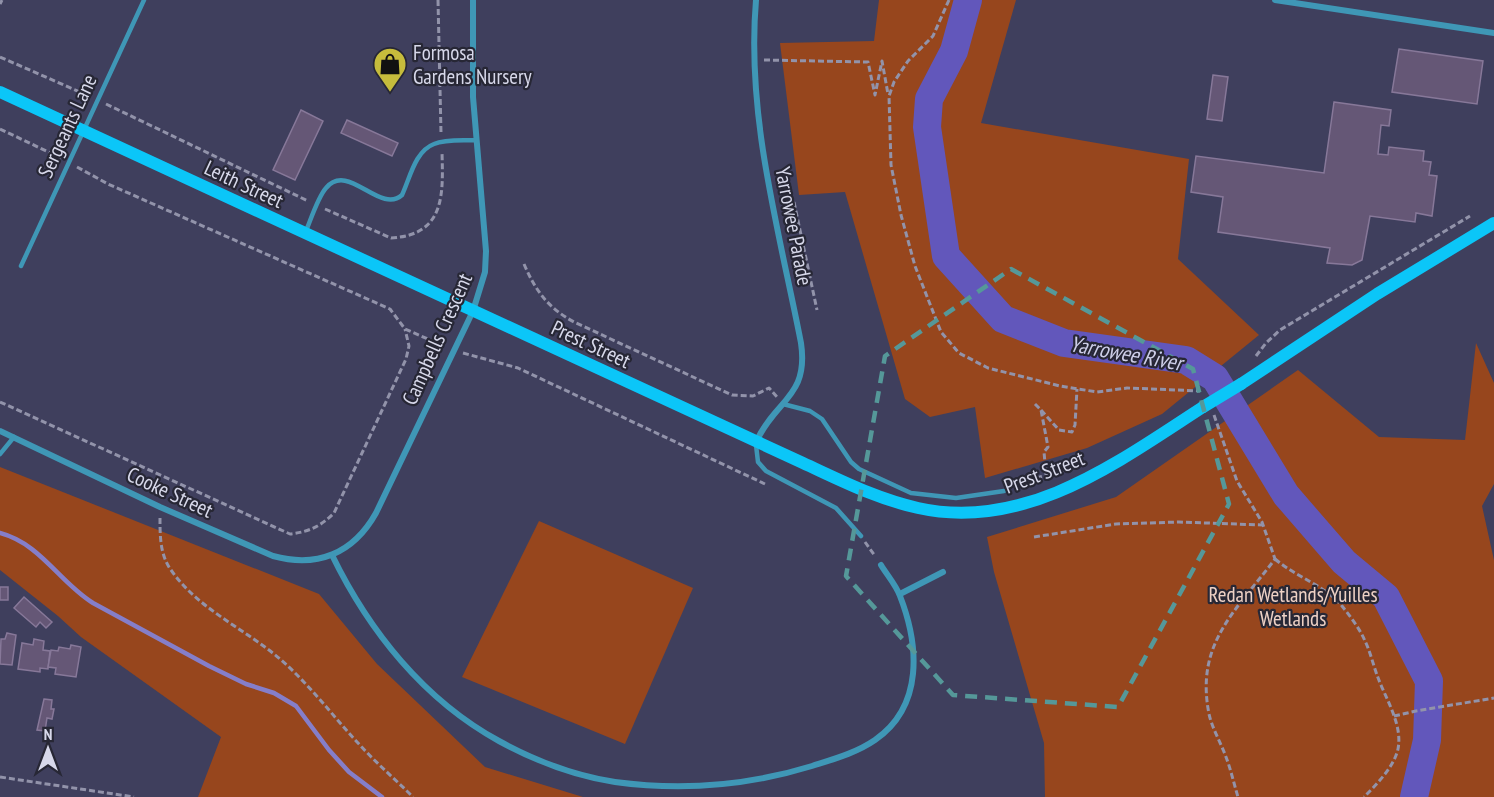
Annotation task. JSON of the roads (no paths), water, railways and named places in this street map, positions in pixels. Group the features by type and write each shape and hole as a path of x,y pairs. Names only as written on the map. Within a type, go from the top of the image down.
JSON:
{"main road":[{"name":"Leith Street","path":"0,92 473,311"},
{"name":"Prest Street","path":"473,311 867,492 936,512 976,513 1020,505 1076,485 1127,456 1377,294 1494,224"}],"street":[{"name":"Campbells Crescent","path":"332,555 355,539 370,522 473,311 486,266 473,97 473,0"},
{"name":"Yarrowee Parade","path":"756,0 756,60 763,153 803,359 800,380 766,423 756,442"},
{"path":"1275,0 1494,33"},
{"name":"Cooke Street","path":"0,431 160,507 273,556 312,561 332,555"},
{"path":"332,555 349,589 392,652 421,683 460,716 496,740 556,766 612,781 656,786 708,786 761,779 847,755 876,740 902,708 915,672 911,634 900,594 881,565"},
{"path":"900,594 943,572"}],"lane":[{"name":"Sergeants Lane","path":"21,266 144,0"},
{"path":"305,233 326,188 336,181 349,182 389,201 398,199 424,150 435,143 476,140"},
{"path":"783,404 810,411 822,419 859,469 911,493 956,498 1004,491"},
{"path":"0,454 14,437"},
{"path":"756,442 758,462 766,471 836,508 861,536"}],"waterway":[{"name":"Yarrowee River","path":"968,0 954,51 929,99 927,127 946,256 1003,319 1064,343 1186,360 1215,378 1286,495 1344,562 1386,597 1429,681 1427,740 1414,797"},
{"path":"0,533 14,538 38,554 70,585 93,603 209,666 246,684 274,693 296,706 329,750 349,772 382,797"}],"place":[{"name":"Formosa Gardens Nursery","path":"390,93"}],"park label":[{"name":"Redan Wetlands/Yuilles Wetlands","path":"1293,606"}]}
